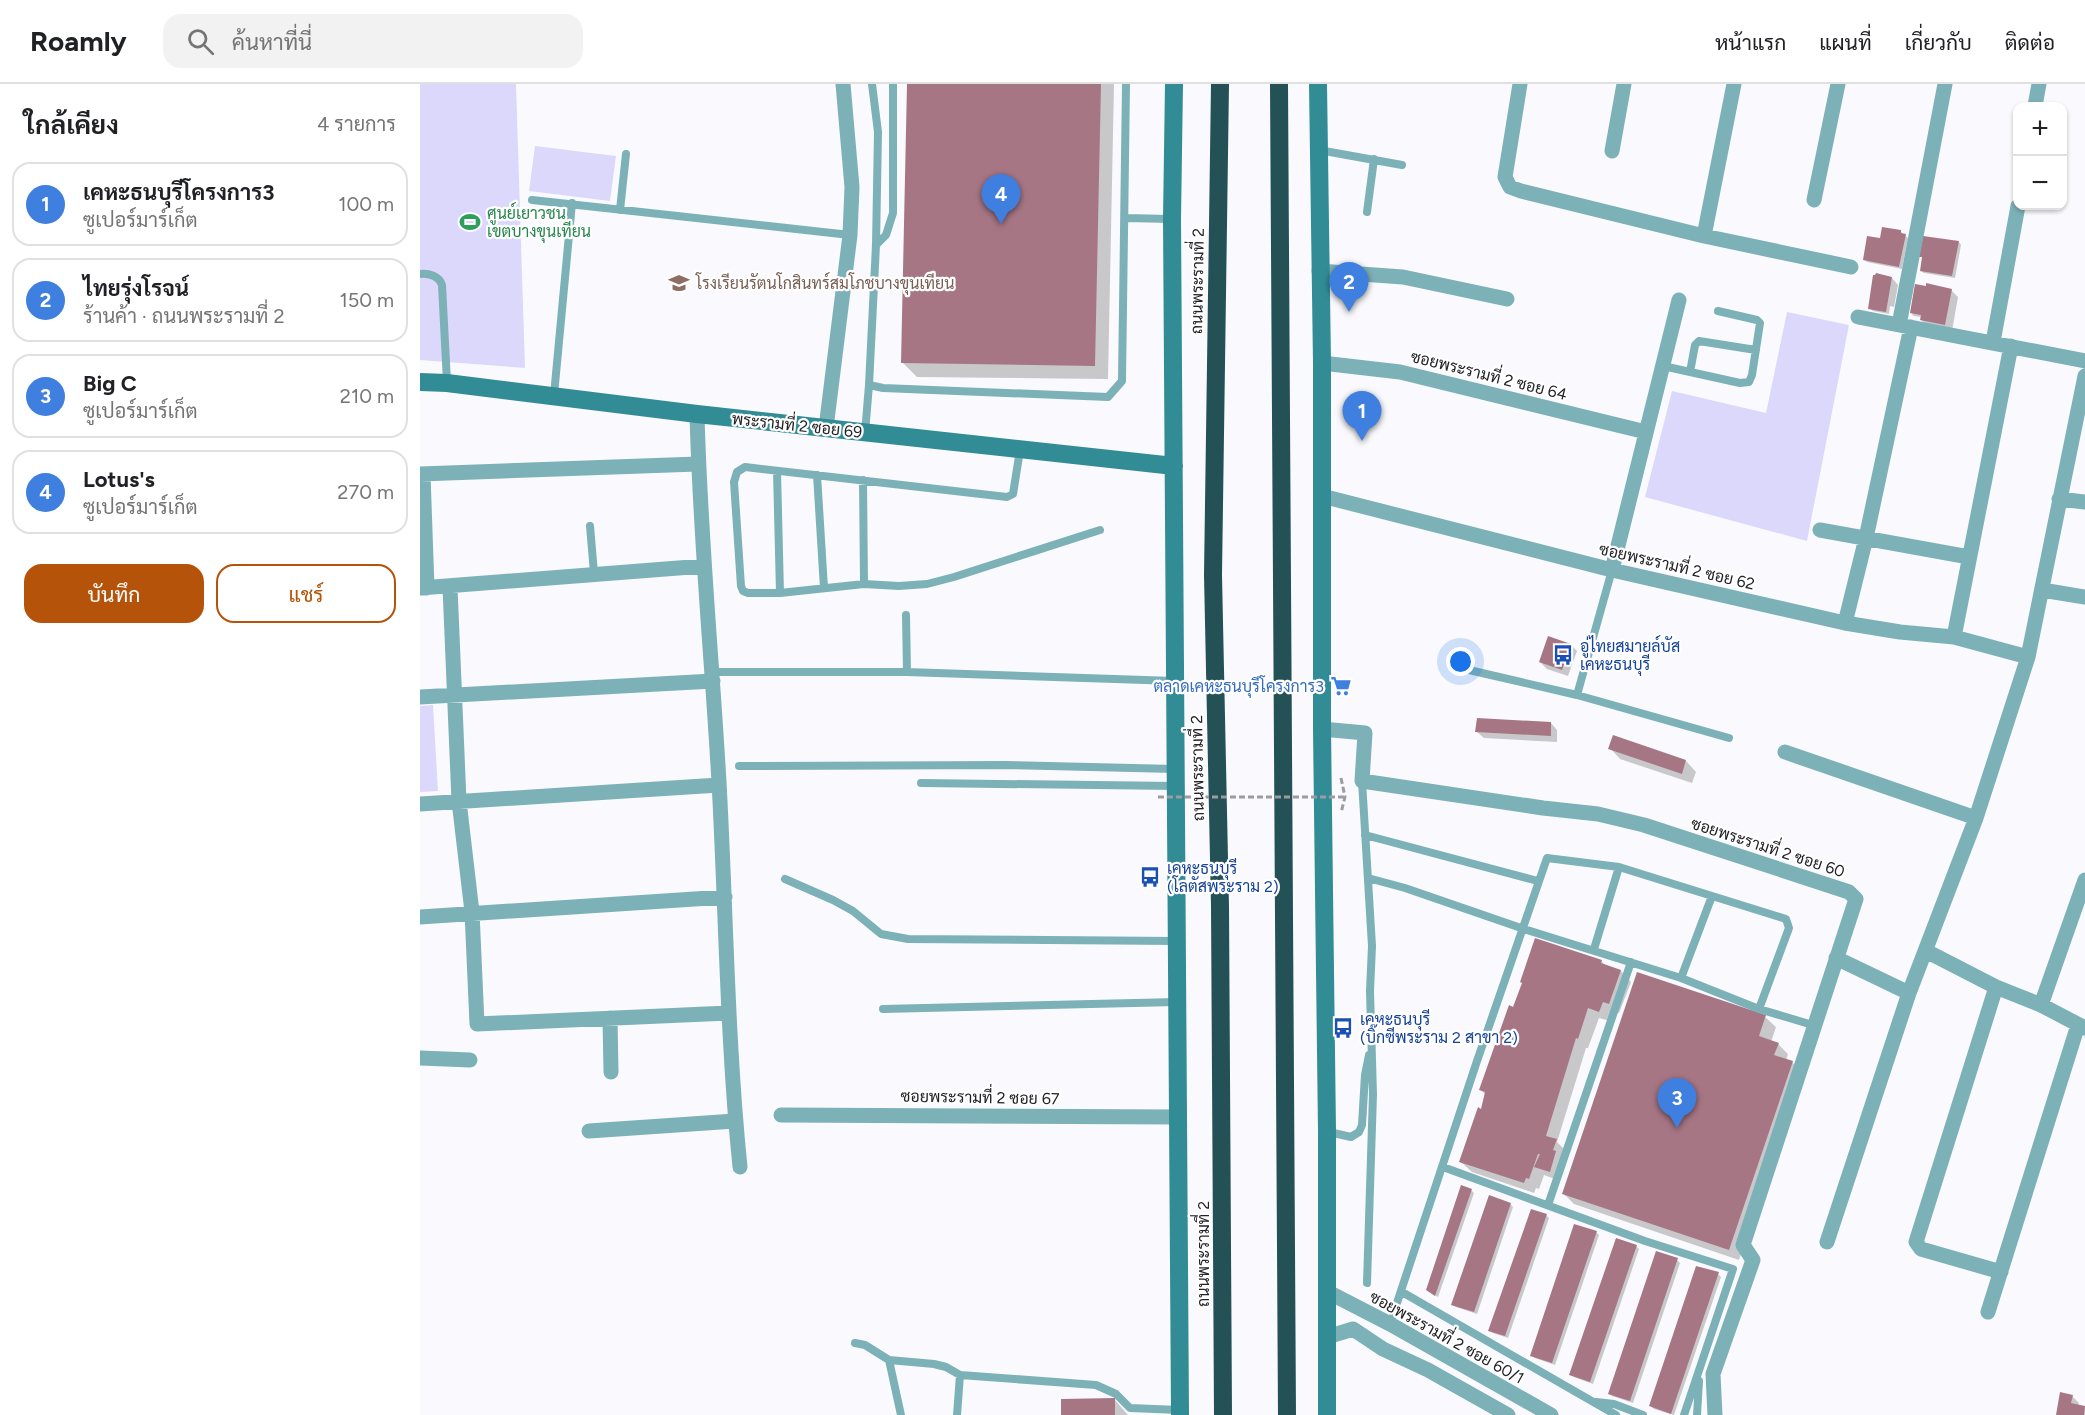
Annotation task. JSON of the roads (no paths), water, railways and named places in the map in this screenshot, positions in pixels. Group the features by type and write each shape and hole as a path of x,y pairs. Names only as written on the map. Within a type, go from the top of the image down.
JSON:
{"highway":[{"name":"ถนนพระรามที่ 2","path":"1221,84 1213,575 1220,906 1223,1415"},
{"path":"1278,84 1287,1415"}],"main road":[{"name":"ถนนพระรามที่ 2","path":"1174,84 1172,219 1180,1412"},
{"path":"1318,84 1322,363 1327,1415"},
{"name":"พระรามที่ 2 ซอย 69","path":"420,382 447,383 697,414 1174,466"}],"street":[{"path":"826,428 850,235 852,187 843,84"},
{"path":"1520,84 1505,177 1510,187 1704,236 1851,267"},
{"path":"1612,151 1624,84"},
{"path":"1704,236 1734,84"},
{"path":"1814,200 1838,84"},
{"path":"1845,623 1866,538 1905,326 1945,84"},
{"path":"2036,102 2039,84"},
{"path":"1993,342 2017,210"},
{"path":"1319,271 1403,277 1507,299"},
{"path":"1612,570 1679,300"},
{"path":"1858,317 2085,361"},
{"path":"1954,637 2011,346"},
{"name":"ซอยพระรามที่ 2 ซอย 64","path":"1322,363 1400,372 1646,432"},
{"path":"1827,1242 1909,993 1976,818 2028,657 2085,376"},
{"path":"697,414 704,566 719,785 735,1120 740,1167"},
{"path":"698,464 421,474 424,588 704,566"},
{"name":"ซอยพระรามที่ 2 ซอย 62","path":"1322,496 1612,570 1845,623 1900,632 1954,637 2028,657"},
{"path":"2059,499 2085,502"},
{"path":"1820,530 1969,557"},
{"path":"450,587 459,801 472,912 477,1024 729,1013"},
{"path":"2042,590 2085,597"},
{"path":"420,697 712,676"},
{"path":"1322,729 1365,733 1362,781"},
{"path":"1785,752 1976,818"},
{"name":"ซอยพระรามที่ 2 ซอย 60","path":"1362,781 1598,814 1644,825 1849,892 1856,899 1743,1245 1753,1260 1713,1374 1715,1415"},
{"path":"420,804 719,785"},
{"path":"2041,1005 2085,880"},
{"path":"420,917 725,897"},
{"path":"1926,951 1996,987 2041,1005 2082,1027 1988,1312"},
{"path":"1836,958 1909,993"},
{"path":"1996,987 1916,1242 1921,1249 2001,1272"},
{"path":"610,1018 612,1072"},
{"path":"420,1058 470,1060"},
{"name":"ซอยพระรามที่ 2 ซอย 67","path":"781,1115 1178,1118"},
{"path":"589,1131 735,1120"},
{"name":"ซอยพระรามที่ 2 ซอย 60/1","path":"1326,1291 1390,1324 1551,1415"},
{"path":"1327,1337 1353,1329 1383,1349 1428,1370 1509,1415"}],"lane":[{"path":"865,433 876,244 878,132 872,84"},
{"path":"876,244 886,235 893,213 893,84"},
{"path":"869,385 883,388 1108,397 1122,381 1126,84"},
{"path":"1319,150 1402,165"},
{"path":"620,210 626,154"},
{"path":"1366,212 1374,159"},
{"path":"532,200 850,235"},
{"path":"554,395 572,203"},
{"path":"1125,218 1172,219"},
{"path":"420,274 429,273 442,285 447,383"},
{"path":"1663,366 1746,383 1752,375 1759,321 1718,311"},
{"path":"1690,372 1695,345 1699,341 1756,350"},
{"path":"1020,450 1013,494 1007,497 745,466 737,472 734,482 743,591 780,593 864,584 899,586 927,584 1100,530"},
{"path":"777,471 780,593"},
{"path":"817,475 824,588"},
{"path":"863,480 864,584"},
{"path":"590,526 594,573"},
{"path":"1577,695 1612,570"},
{"path":"906,615 907,672"},
{"path":"1469,670 1577,695 1729,738"},
{"path":"712,676 907,672 1175,681"},
{"path":"739,766 1006,765 1175,777"},
{"path":"921,783 1175,777"},
{"path":"1362,781 1372,946 1372,1143 1367,1283"},
{"path":"1365,835 1538,881"},
{"path":"1390,1324 1546,858 1619,867 1786,919 1789,928 1759,1009"},
{"path":"1594,950 1619,867"},
{"path":"1368,878 1681,978 1759,1009 1816,1026"},
{"path":"785,879 853,911 882,934 908,939 1178,941"},
{"path":"1681,978 1712,896"},
{"path":"1548,1205 1631,962"},
{"path":"883,1009 1178,1002"},
{"path":"1327,1132 1351,1137 1359,1132 1362,1125 1365,1075 1372,1043"},
{"path":"1443,1167 1645,1240 1733,1269 1683,1414"},
{"path":"1402,1292 1616,1415"},
{"path":"855,1343 865,1345 889,1360 934,1364 946,1367 960,1375 1096,1385 1116,1394 1129,1412 1180,1412"},
{"path":"889,1360 901,1415"},
{"path":"1697,1415 1700,1370"},
{"path":"957,1415 960,1375"},
{"path":"1590,1401 1614,1404 1643,1415"}],"place":[{"name":"ศูนย์เยาวชน เขตบางขุนเทียน","path":"470,222"},
{"name":"Lotus's","path":"1001,224"},
{"name":"โรงเรียนรัตนโกสินทร์สมโภชบางขุนเทียน","path":"679,283"},
{"name":"ไทยรุ่งโรจน์","path":"1349,312"},
{"name":"เคหะธนบุรีโครงการ3","path":"1362,441"},
{"name":"อู่ไทยสมายล์บัส เคหะธนบุรี","path":"1563,655"},
{"name":"ตลาดเคหะธนบุรีโครงการ3","path":"1341,686"},
{"name":"เคหะธนบุรี (โลตัสพระราม 2)","path":"1150,877"},
{"name":"เคหะธนบุรี (บิ๊กซีพระราม 2 สาขา 2)","path":"1343,1028"},
{"name":"Big C","path":"1677,1128"}]}
